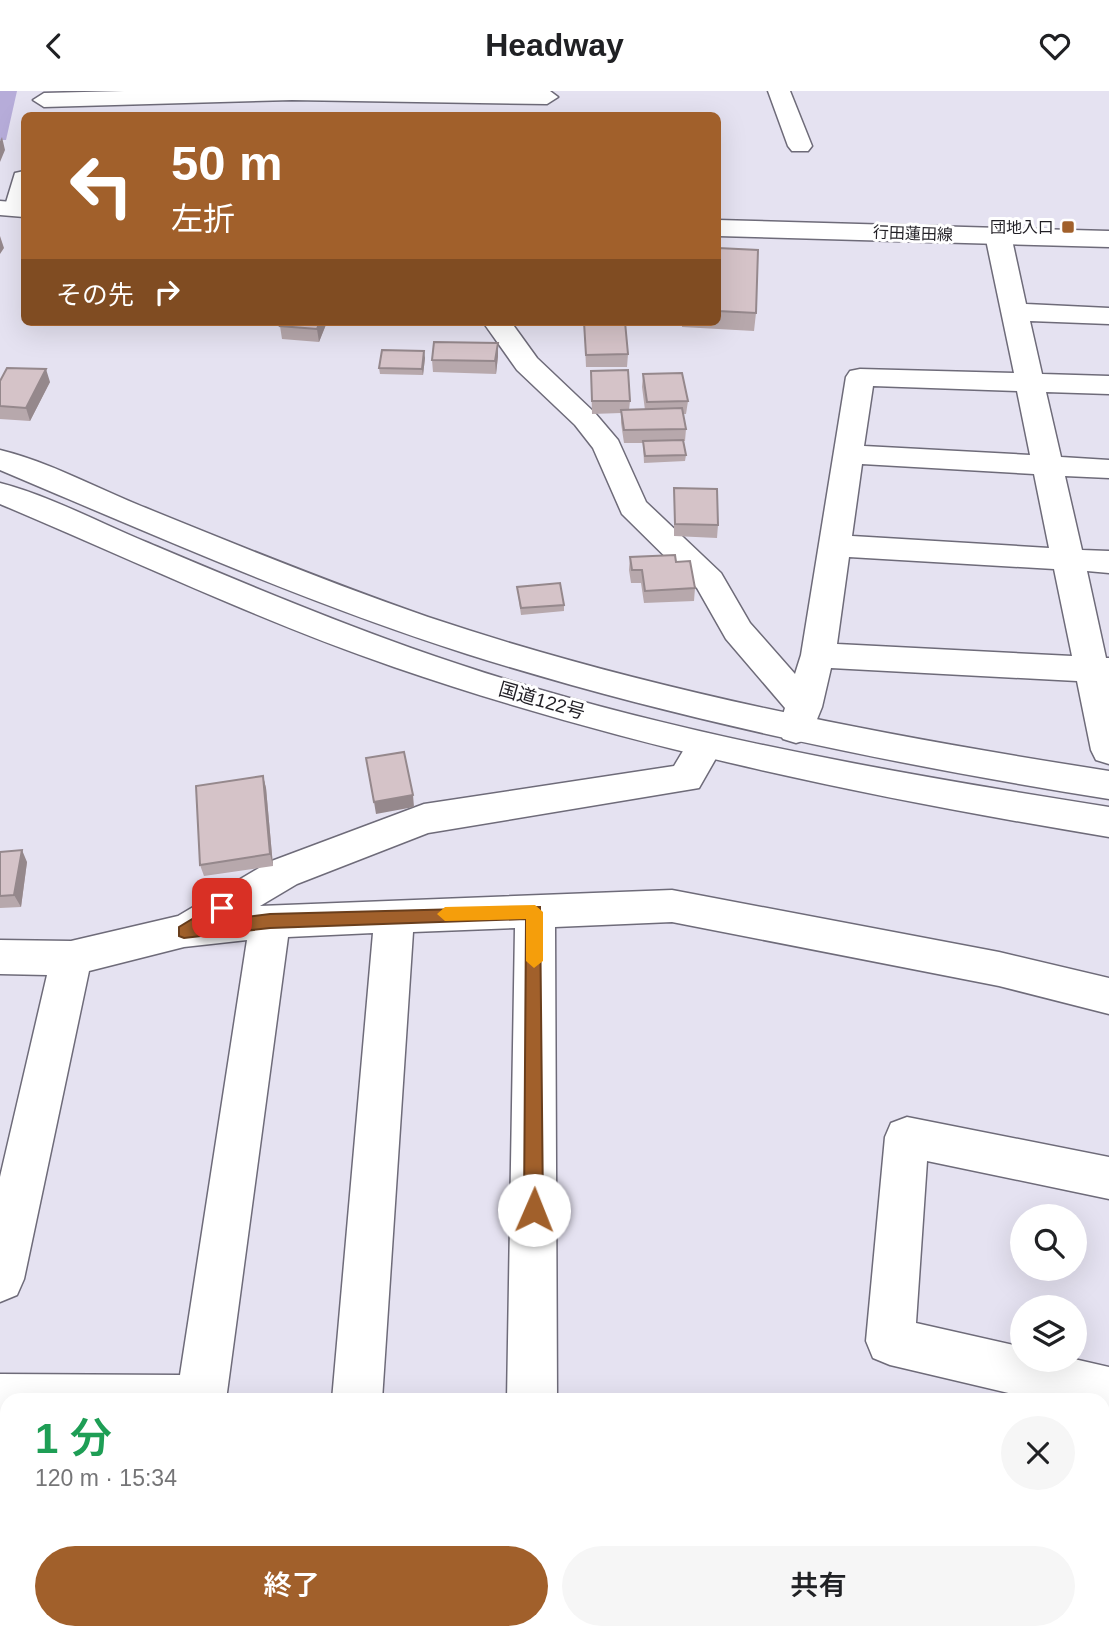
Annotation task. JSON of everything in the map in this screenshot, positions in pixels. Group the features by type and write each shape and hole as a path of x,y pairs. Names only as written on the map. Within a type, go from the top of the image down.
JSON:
{"main road":[{"path":"779,91 800,146"},
{"path":"43,102 146,107 246,92 547,97"},
{"path":"14,209 21,187"},
{"name":"行田蓮田線","path":"721,228 1109,239"},
{"path":"998,235 1068,559 1100,669 1109,750"},
{"path":"1015,312 1109,316"},
{"path":"501,326 527,365 585,419 607,446 633,507 709,581 738,631 800,718"},
{"path":"800,718 818,655 860,377 1109,385"},
{"path":"847,454 1109,469"},
{"name":"国道122号","path":"0,459 363,605 476,644 603,682 800,718 1109,785"},
{"name":"国道122号","path":"0,493 343,636 460,676 705,746 951,796 1109,822"},
{"path":"835,546 1109,562"},
{"path":"818,655 1100,669"},
{"path":"184,931 283,873 424,819 686,778 705,746"},
{"path":"0,957 71,958 184,931 270,921 672,906 999,969 1109,996"},
{"path":"532,1393 535,912"},
{"path":"358,1393 394,915"},
{"path":"202,1393 270,921"},
{"path":"0,1279 71,958"},
{"path":"1109,1178 907,1137 890,1341 1109,1392"}],"shaded area":[{"path":"0,91 17,91 6,140 0,140"}],"building":[{"path":"721,248 758,250 756,313 721,311"},
{"path":"280,326 318,326 317,329"},
{"path":"584,326 625,326 628,354 586,355"},
{"path":"434,342 498,343 495,361 432,360"},
{"path":"382,350 424,351 422,369 379,368"},
{"path":"7,368 46,369 26,408 0,406 0,381"},
{"path":"628,370 630,401 592,401 591,371"},
{"path":"682,373 688,401 647,402 643,374"},
{"path":"682,408 686,429 624,430 621,410"},
{"path":"683,440 686,455 645,456 643,441"},
{"path":"674,488 717,489 718,525 675,524"},
{"path":"675,555 676,562 690,561 695,588 645,591 642,570 632,570 630,557"},
{"path":"560,583 564,605 521,608 517,587"},
{"path":"404,752 413,795 374,802 366,758"},
{"path":"263,776 270,854 200,865 196,786"},
{"path":"22,850 14,895 0,896 0,852"}],"slow traffic":[{"path":"445,914 535,912 534,961"}],"place":[{"name":"団地入口","path":"1068,227"}],"route":[{"path":"222,908 184,931 270,921 535,912 534,1210"}]}
